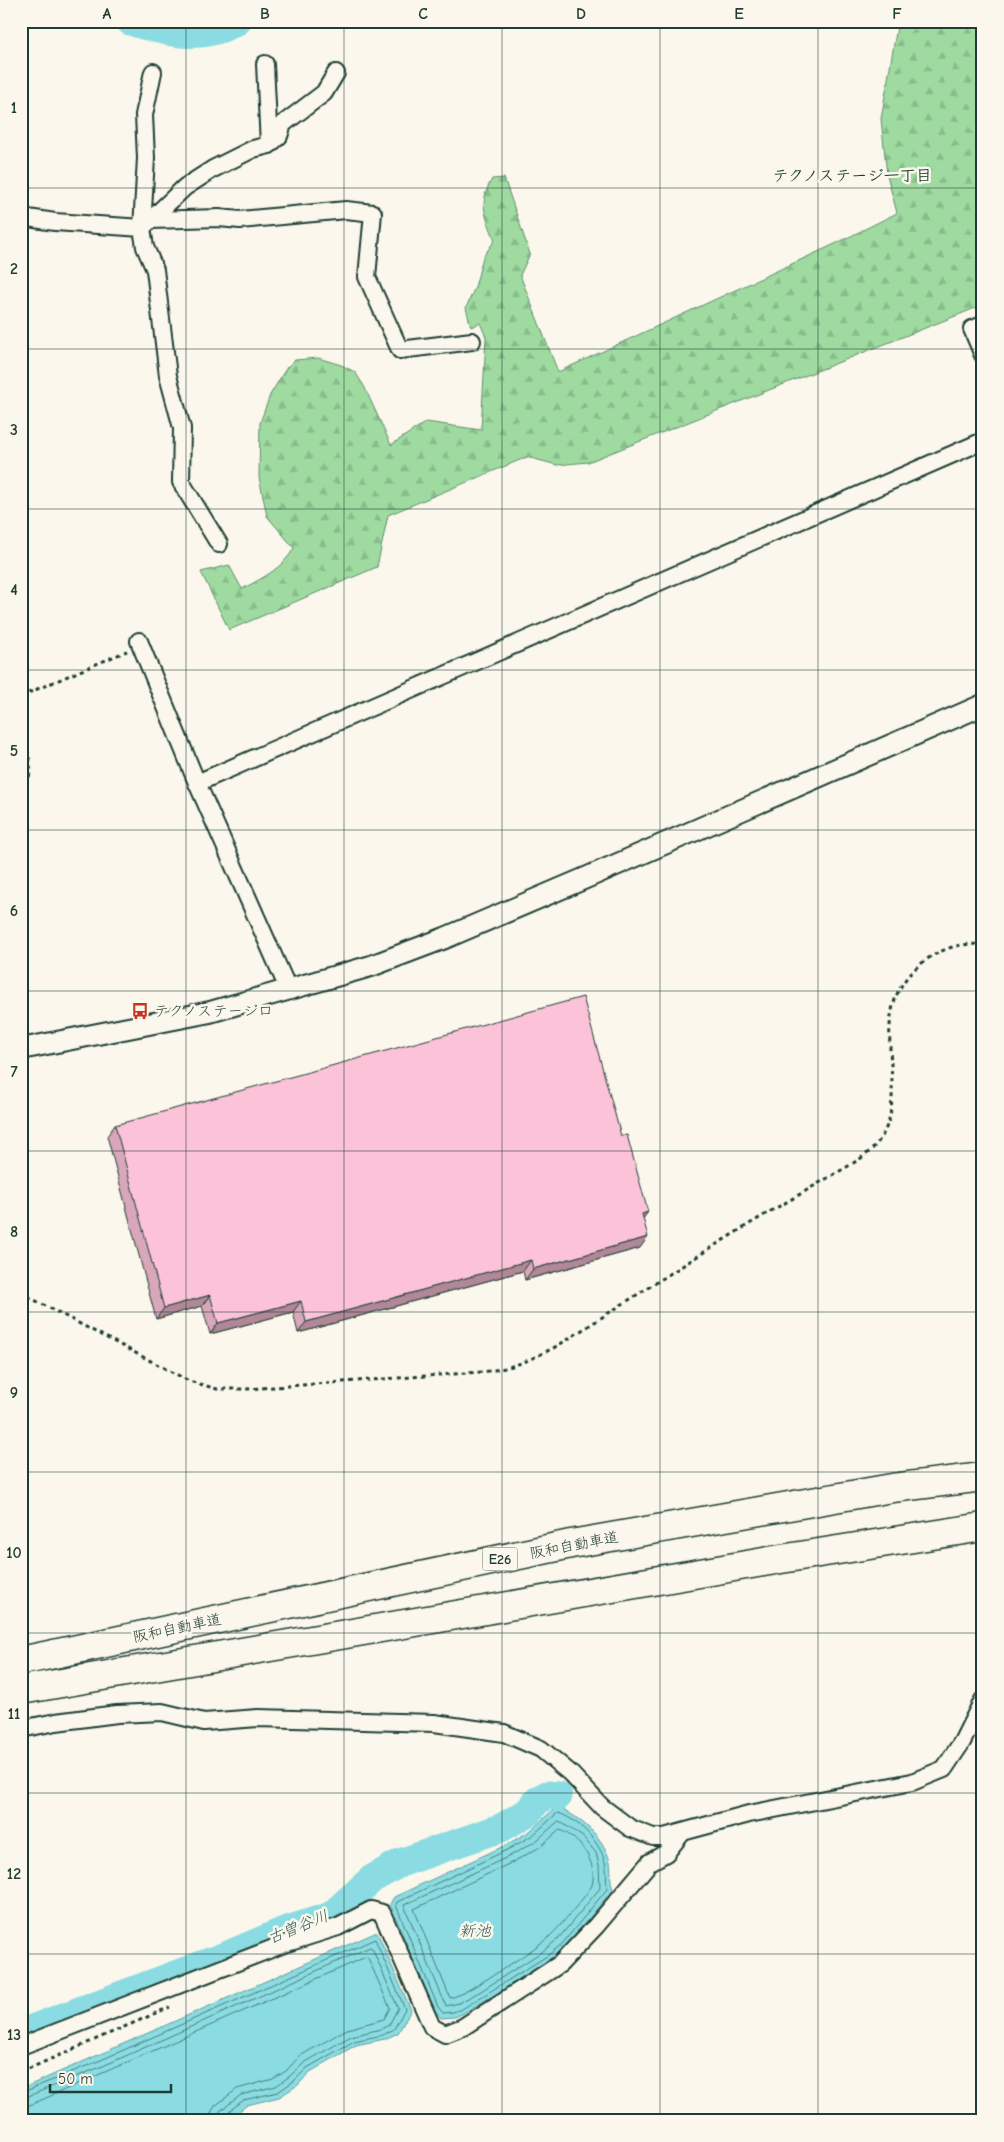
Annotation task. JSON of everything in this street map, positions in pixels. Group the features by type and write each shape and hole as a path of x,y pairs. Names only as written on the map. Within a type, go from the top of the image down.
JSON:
{"highway":[{"name":"阪和自動車道","path":"21,1662 571,1544 892,1488 983,1477"},
{"path":"21,1690 781,1559 983,1527"}],"street":[{"path":"264,64 269,144"},
{"path":"153,72 144,115 146,158 145,247 155,270 168,376 182,428 181,482 219,544"},
{"path":"146,224 185,187 213,169 253,148 269,144 279,136 283,124 324,92 336,73"},
{"path":"21,217 55,222 146,224 219,218 240,220 346,210 373,213 367,277 400,350 472,341"},
{"path":"983,325 972,330 983,355"},
{"path":"196,783 983,441"},
{"path":"139,640 196,783 289,991"},
{"path":"21,1049 191,1016 289,991 371,966 444,938 983,705"},
{"path":"21,1729 56,1722 118,1714 162,1712 204,1722 258,1718 425,1723 504,1733 541,1749 570,1774 602,1807 630,1828 653,1837 664,1837 749,1814 912,1782 944,1769 962,1742 983,1700"},
{"path":"21,2046 284,1944 338,1927 370,1910 382,1913 432,2027 445,2034 464,2027 560,1964 596,1926 650,1862 666,1853 682,1833"}],"path":[{"path":"21,696 125,652 139,640"},
{"path":"21,735 28,751 30,771 24,786 21,788"},
{"path":"21,1293 189,1381 217,1390 247,1390 505,1370 526,1362 557,1346 770,1212 853,1163 873,1148 886,1129 892,1103 889,1022 895,999 906,980 918,966 935,954 952,947 974,944 983,946"},
{"path":"21,2072 178,2004"}],"green space":[{"path":"898,21 983,21 983,305 588,462 557,465 527,457 388,515 377,567 229,630 201,572 229,565 242,589 278,567 294,548 267,516 259,477 260,423 270,395 287,367 295,360 318,358 341,365 355,372 364,386 391,445 426,422 481,430 486,337 480,323 471,327 466,308 475,287 483,257 495,240 484,209 485,195 492,179 504,178 530,254 520,275 558,372 835,244 897,213 887,175 881,119"}],"water":[{"name":"新池","path":"560,1807 583,1823 603,1844 610,1862 613,1889 566,1947 550,1961 464,2013 455,2017 441,2018 434,2009 390,1904 394,1897 504,1846 530,1831 555,1808"},
{"path":"377,1932 411,2010 398,2033 385,2039 356,2045 310,2072 298,2085 279,2097 247,2105 227,2121 21,2121 21,2089"}],"building":[{"path":"583,997 621,1136 627,1135 648,1212 642,1214 648,1237 533,1269 531,1260 306,1322 301,1301 218,1323 210,1295 164,1308 115,1125"}],"waterway":[{"path":"130,21 157,29 184,33 210,32 224,28 237,21"},
{"name":"古曽谷川","path":"21,2033 228,1955 284,1931 331,1916 372,1879 400,1863 501,1828 528,1812 537,1801 547,1795 558,1796"}],"place":[{"name":"テクノステージ口","path":"140,1011"}],"district":[{"name":"テクノステージ一丁目","path":"852,176"}]}
